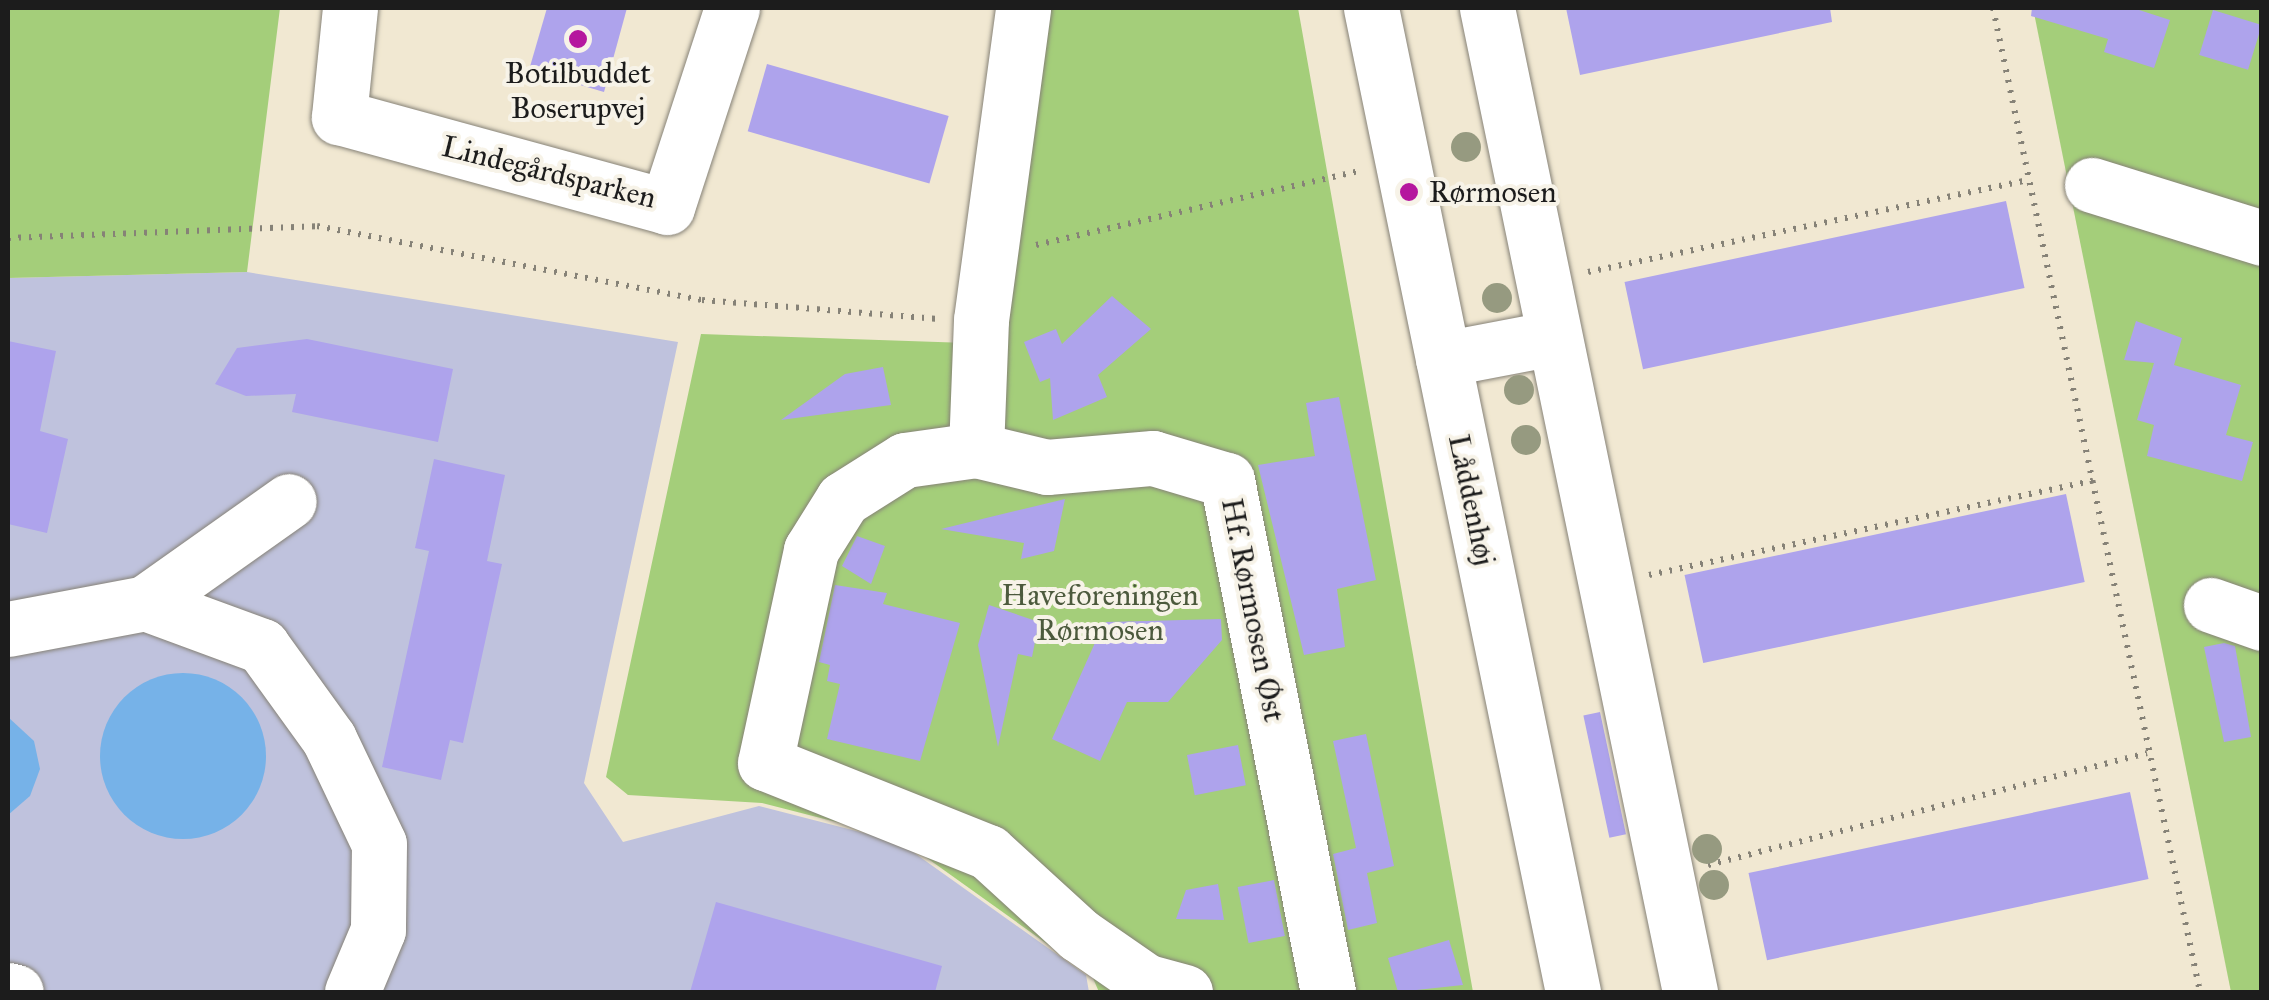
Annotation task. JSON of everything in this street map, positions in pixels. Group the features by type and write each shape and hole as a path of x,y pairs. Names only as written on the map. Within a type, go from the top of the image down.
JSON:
{"street":[{"name":"Lindegårdsparken","path":"350,8 338,117 666,206 732,8"},
{"path":"976,450 986,296 1022,8"},
{"name":"Låddenhøj","path":"1371,8 1573,992"},
{"path":"1487,8 1690,992"},
{"path":"2092,185 2262,238"},
{"path":"1443,359 1554,338"},
{"name":"Hf. Rørmosen Øst","path":"1159,989 988,852 765,763 811,550 843,500 905,460 976,450 1046,467 1153,458 1228,480 1328,992"},
{"path":"8,630 145,603 289,501"},
{"path":"145,603 262,646 329,739 378,844 378,930 352,992"},
{"path":"8,990 16,992"}],"path":[{"path":"1993,8 2200,992"},
{"path":"8,238 317,226 702,300 831,317 986,296 1037,245 1403,162"},
{"path":"1542,282 2030,180"},
{"path":"1605,584 2093,481"},
{"path":"1666,876 2147,753"}],"shaded area":[{"path":"247,272 678,342 584,783 623,842 759,806 899,842 1086,975 1089,992 8,992 8,278"}],"green space":[{"path":"8,8 280,8 247,272 8,278"},
{"name":"Haveforeningen Rørmosen","path":"1004,8 1298,8 1473,992 1099,992 1092,976 899,838 762,803 628,795 606,777 701,334 967,343"},
{"path":"2033,8 2261,8 2261,992 2231,992"}],"water":[{"path":"183,673 215,679 242,697 260,724 266,756 260,788 242,815 215,833 183,839 151,833 124,815 106,788 100,756 106,724 124,697 151,679"},
{"path":"8,717 34,741 40,769 30,796 8,815"}],"building":[{"name":"Botilbuddet Boserupvej","path":"547,8 627,8 604,92 529,70"},
{"path":"1566,8 1830,8 1832,22 1580,75"},
{"path":"2032,8 2133,8 2170,20 2154,68 2104,52 2108,39 2031,16"},
{"path":"2213,10 2262,25 2248,70 2199,55"},
{"path":"767,64 949,116 929,183 748,131"},
{"path":"2006,201 2025,288 1643,369 1625,282"},
{"path":"1112,296 1151,329 1098,375 1107,397 1053,420 1050,378 1040,382 1024,342 1056,329 1062,344"},
{"path":"2136,321 2182,338 2174,365 2241,385 2226,435 2253,442 2242,481 2147,456 2154,425 2137,420 2154,363 2124,360"},
{"path":"307,339 453,369 438,442 292,412 296,394 246,396 215,384 237,348"},
{"path":"8,341 56,351 40,431 68,439 47,533 8,524"},
{"path":"883,367 891,405 781,420 845,374"},
{"path":"1339,397 1376,580 1337,589 1345,647 1304,655 1258,465 1315,456 1306,403"},
{"path":"434,459 505,475 487,561 502,564 463,743 450,740 441,780 382,767 429,551 415,548"},
{"path":"2066,494 2085,582 1703,663 1685,575"},
{"path":"1065,499 1054,551 1021,559 1024,543 941,529"},
{"path":"857,536 885,546 871,584 842,566"},
{"path":"835,585 887,593 883,604 960,623 920,761 827,739 840,684 827,681 830,665 819,662"},
{"path":"989,605 1039,622 1032,657 1018,654 998,747 978,645"},
{"path":"1221,619 1222,640 1168,702 1127,702 1100,761 1052,739 1098,636 1109,638 1106,622"},
{"path":"2224,643 2235,646 2251,737 2224,742 2204,647"},
{"path":"1600,712 1626,834 1609,838 1583,716"},
{"path":"1366,734 1394,866 1367,873 1377,923 1348,930 1333,854 1356,848 1333,741"},
{"path":"1238,745 1246,785 1195,795 1187,755"},
{"path":"2130,792 2149,879 1767,960 1749,873"},
{"path":"1274,880 1285,936 1249,943 1238,887"},
{"path":"1218,884 1224,920 1176,919 1186,890"},
{"path":"716,902 942,966 935,992 690,992"},
{"path":"1449,940 1463,985 1398,992 1388,958"}],"place":[{"name":"Botilbuddet Boserupvej","path":"578,39"},
{"name":"Rørmosen","path":"1409,192"}]}
